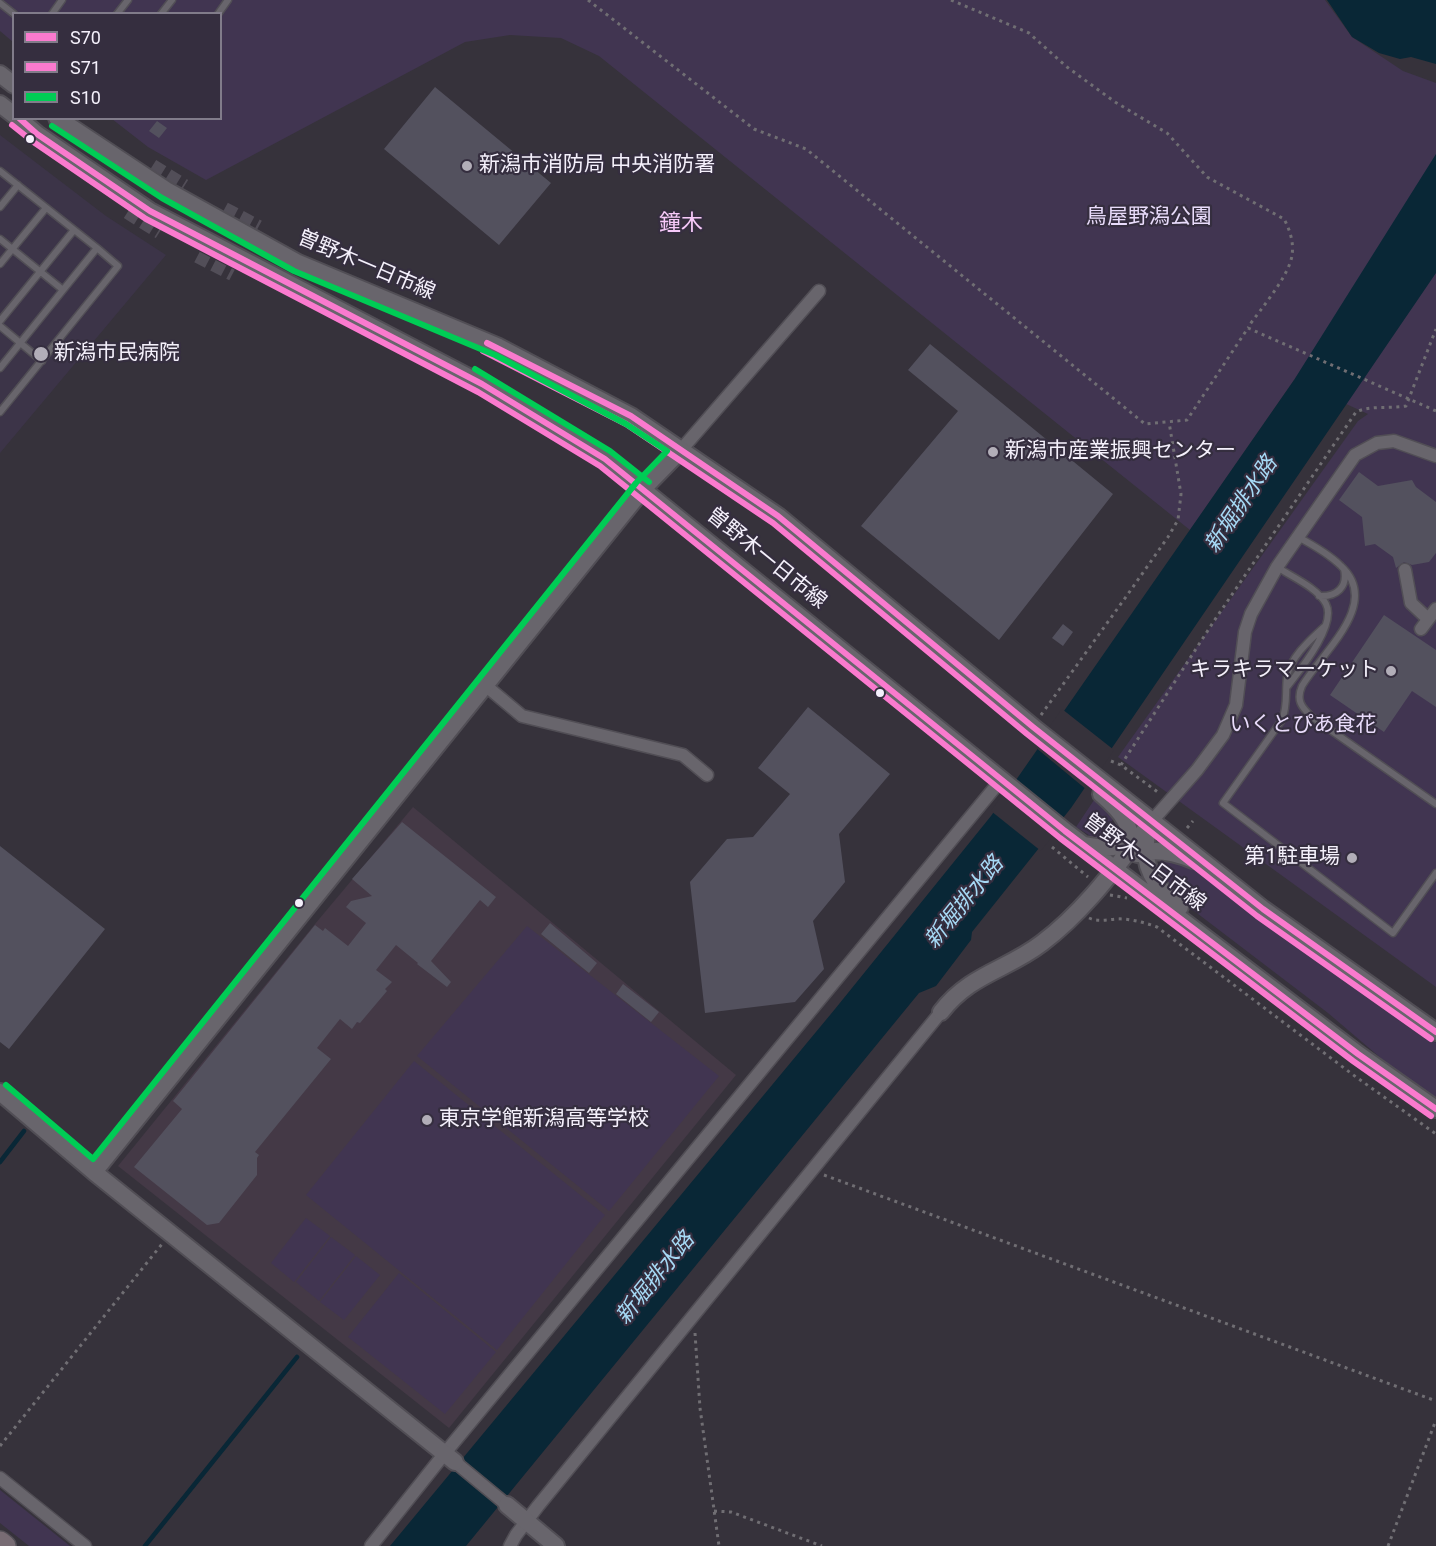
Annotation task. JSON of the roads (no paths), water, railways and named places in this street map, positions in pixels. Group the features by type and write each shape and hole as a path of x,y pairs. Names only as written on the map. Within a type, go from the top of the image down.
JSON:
{"highway":[{"path":"0,1542 5,1546"}],"main road":[{"path":"0,74 12,83"},
{"path":"0,104 12,113"},
{"name":"曽野木一日市線","path":"20,120 37,134 150,211 482,384 605,459 1002,782 1082,844 1130,852 1226,954 1358,1054 1436,1109"},
{"name":"曽野木一日市線","path":"60,120 166,190 298,263 499,348 631,416 778,516 1041,733 1095,783 1152,821 1263,909 1436,1032"},
{"path":"94,1172 484,685 644,489 681,450"},
{"path":"1095,783 1126,820 1130,829 1130,852 1148,868 1166,895 1207,929 1226,954"},
{"path":"941,1012 961,990 986,974 1032,951 1077,913 1147,833 1152,821"},
{"path":"1082,844 1100,848 1118,848 1130,852 1177,853 1209,866"},
{"path":"0,1092 94,1172 450,1458"},
{"path":"507,1505 556,1546"}],"street":[{"path":"681,450 819,291"},
{"path":"1152,821 1197,770 1223,735 1236,705 1245,632 1260,595 1355,455 1377,443 1394,441 1436,456"},
{"path":"1405,570 1411,603 1428,619"},
{"path":"484,685 522,716 683,755 707,775"},
{"path":"371,1546 450,1458 1002,782"},
{"path":"510,1546 526,1522 686,1322 941,1012"},
{"path":"450,1458 507,1505"},
{"path":"0,1478 86,1546"}],"lane":[{"path":"119,12 128,0"},
{"path":"163,12 172,0"},
{"path":"0,3 12,12"},
{"path":"0,171 118,266 0,412"},
{"path":"0,207 18,185"},
{"path":"0,264 46,208"},
{"path":"0,321 74,230"},
{"path":"0,239 63,290"},
{"path":"0,368 97,248"},
{"path":"0,326 42,361"},
{"path":"1298,537 1344,568 1353,582 1356,597 1354,611 1302,686 1299,700 1312,717 1436,804"},
{"path":"1277,567 1325,602 1328,619 1324,627 1310,640 1291,665 1287,675 1286,709 1282,720 1223,803 1393,933 1436,873"},
{"path":"1319,596 1332,596 1342,589 1345,580 1344,568"}],"water":[{"path":"1327,0 1436,0 1436,64 1411,57 1400,59 1379,53 1352,37"},
{"name":"新堀排水路","path":"1436,154 1436,273 1071,808 972,932 971,940 936,986 919,993 466,1546 390,1546 835,1009 991,816 1294,380"}],"waterway":[{"path":"0,1162 24,1131"},
{"path":"145,1546 297,1357"}],"tunnel":[{"path":"153,165 185,185"},
{"path":"225,208 259,226"},
{"path":"127,213 159,233"},
{"path":"197,257 232,275"}],"place":[{"name":"新潟市消防局 中央消防署","path":"467,166"},
{"name":"新潟市民病院","path":"41,354"},
{"name":"新潟市産業振興センター","path":"993,452"},
{"name":"キラキラマーケット","path":"1391,671"},
{"name":"第1駐車場","path":"1352,858"},
{"name":"東京学館新潟高等学校","path":"427,1120"}],"district":[{"name":"鐘木","path":"681,224"}],"park label":[{"name":"鳥屋野潟公園","path":"1149,218"},
{"name":"いくとぴあ食花","path":"1303,726"}]}
